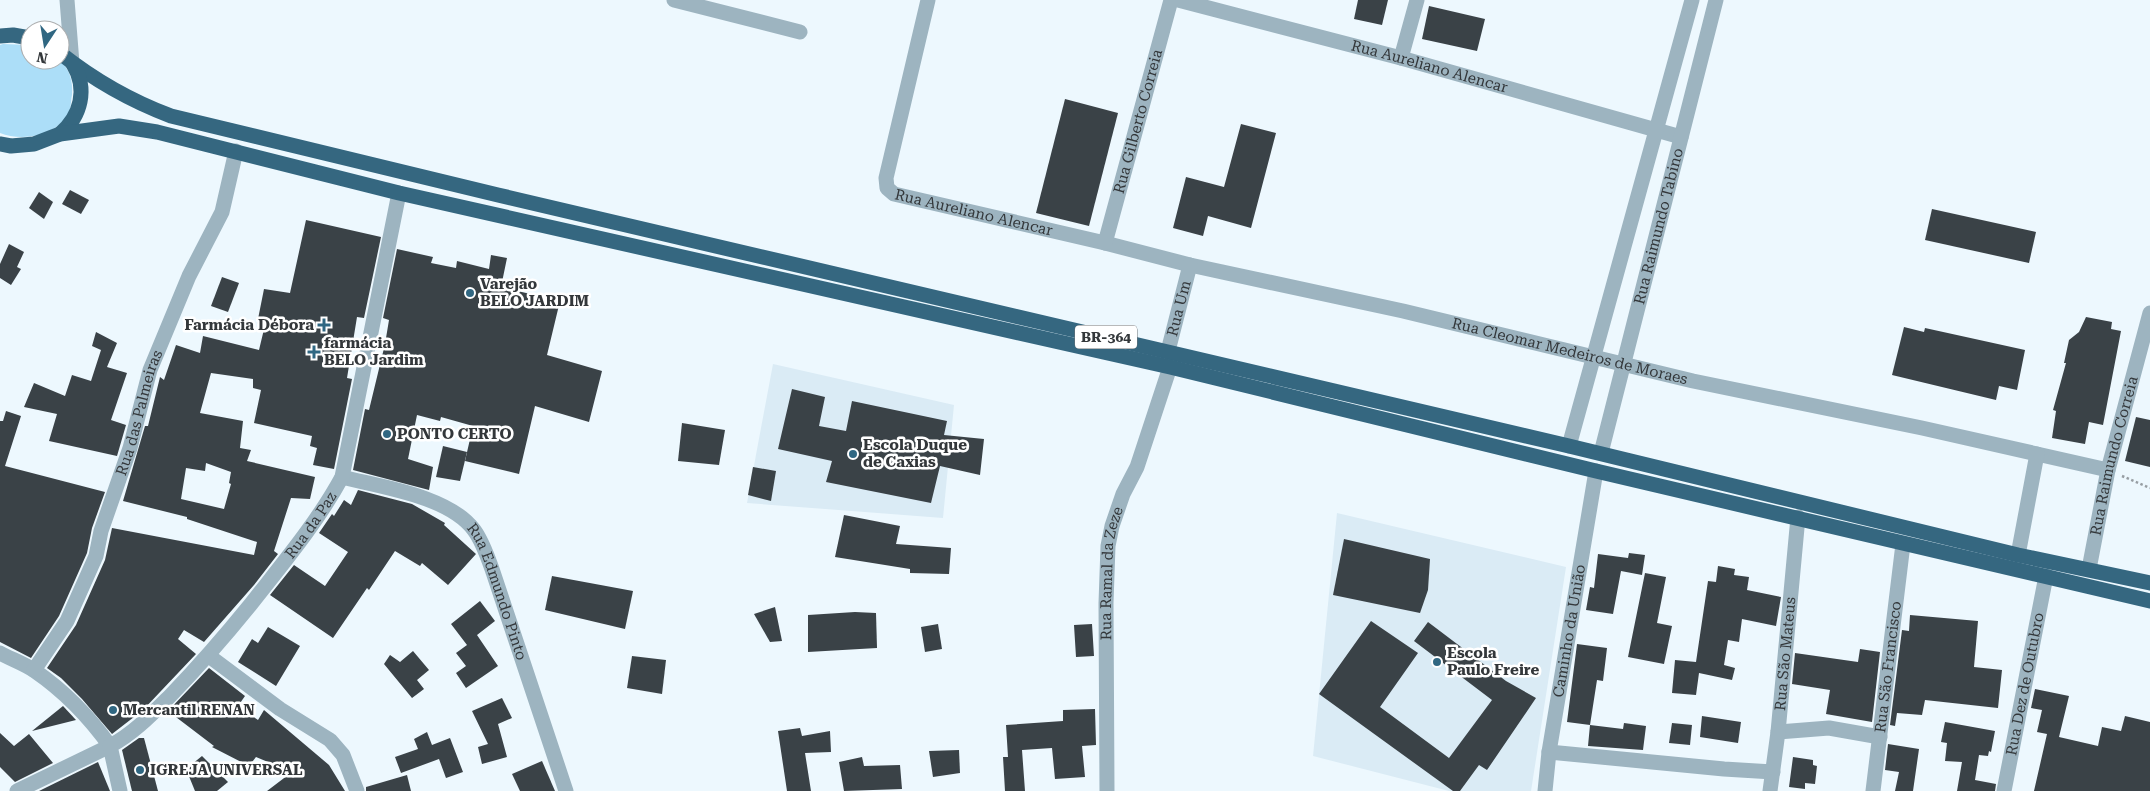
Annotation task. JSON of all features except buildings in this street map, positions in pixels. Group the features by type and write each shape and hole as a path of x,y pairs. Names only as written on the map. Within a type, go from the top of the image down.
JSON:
{"highway":[{"path":"0,36 20,36"},
{"path":"60,134 73,121 80,106 81,85 79,74 72,63"},
{"name":"BR-364","path":"72,63 106,86 138,104 172,116 498,196 1601,453 2018,555 2150,582"},
{"name":"BR-364","path":"0,144 12,146 34,144 60,134 119,126 156,132 399,193 1170,367 1596,471 2150,601"}],"street":[{"path":"66,0 72,63"},
{"path":"674,0 800,32"},
{"name":"Rua Aureliano Alencar","path":"928,0 886,178 887,188 898,195 1105,243"},
{"name":"Rua Gilberto Correia","path":"1105,243 1171,0"},
{"name":"Rua Aureliano Alencar","path":"1178,0 1401,58 1681,137"},
{"path":"1401,58 1417,0"},
{"name":"Rua Raimundo Tabino","path":"1570,446 1692,0"},
{"name":"Rua Raimundo Tabino","path":"1601,453 1716,0"},
{"name":"Rua das Palmeiras","path":"34,670 67,621 96,556 101,530 130,448 150,370 182,290 222,212 236,151"},
{"name":"Rua da Paz","path":"17,791 110,746 126,737 145,722 209,656 301,541 329,501 342,477 399,193"},
{"name":"Rua Cleomar Medeiros de Moraes","path":"1105,243 1190,266 1403,311 1693,381 2108,470"},
{"name":"Rua Um","path":"1168,351 1190,266"},
{"name":"Rua Raimundo Correia","path":"2089,569 2108,470 2150,313"},
{"name":"Rua Ramal da Zeze","path":"1107,791 1106,603 1108,546 1120,502 1137,466 1170,367"},
{"path":"2018,555 2037,454"},
{"name":"Caminho da União","path":"1545,791 1549,752 1596,471"},
{"name":"Rua Edmundo Pinto","path":"342,477 414,495 460,515 473,529 482,544 493,572 566,791"},
{"name":"Rua São Mateus","path":"1770,791 1778,732 1798,518"},
{"name":"Rua São Francisco","path":"1873,791 1903,544"},
{"name":"Rua Dez de Outubro","path":"2004,791 2046,576"},
{"path":"0,653 34,670 86,716 110,746 120,791"},
{"path":"209,656 280,709 330,740 343,755 357,791"},
{"path":"1778,732 1828,728 1880,737"},
{"path":"1549,752 1773,772"}],"path":[{"path":"2108,470 2150,488"}],"shaded area":[{"path":"0,45 20,45 20,70 67,70 71,80 72,90 70,110 58,126 40,135 29,137 9,136 0,133"},
{"name":"Escola Duque de Caxias","path":"773,364 954,405 943,518 747,503"},
{"name":"Escola Paulo Freire","path":"1337,513 1566,567 1531,791 1449,791 1313,756"}],"place":[{"name":"Varejão BELO JARDIM","path":"470,293"},
{"name":"Farmácia Débora","path":"324,325"},
{"name":"farmácia BELO Jardim","path":"314,352"},
{"name":"PONTO CERTO","path":"387,434"},
{"name":"Escola Duque de Caxias","path":"853,454"},
{"name":"Escola Paulo Freire","path":"1437,662"},
{"name":"Mercantil RENAN","path":"113,710"},
{"name":"IGREJA UNIVERSAL","path":"140,770"}]}
